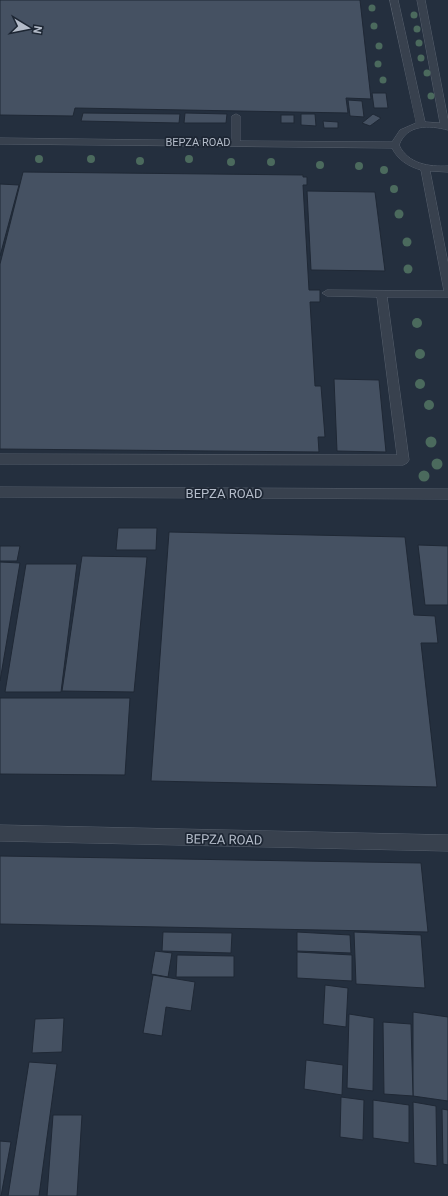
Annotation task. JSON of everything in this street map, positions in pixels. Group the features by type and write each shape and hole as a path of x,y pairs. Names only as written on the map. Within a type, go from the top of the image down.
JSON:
{"lane":[{"path":"394,0 421,125"},
{"path":"421,0 447,126 421,125 402,132 398,136 395,145 404,158 425,168 448,169"},
{"path":"236,116 236,142"},
{"name":"BEPZA ROAD","path":"0,141 236,142 395,145"},
{"path":"425,168 448,289"},
{"path":"327,293 448,294"},
{"path":"0,459 403,460 382,294"},
{"name":"BEPZA ROAD","path":"0,492 448,494"},
{"name":"BEPZA ROAD","path":"0,834 448,843"}],"building":[{"path":"0,0 360,0 371,99 346,98 348,113 75,108 73,116 0,115"},
{"path":"372,93 386,93 388,108 374,108"},
{"path":"348,100 362,101 364,117 350,116"},
{"path":"83,113 180,114 179,123 81,121"},
{"path":"185,113 227,114 226,123 184,123"},
{"path":"301,114 315,114 316,126 301,125"},
{"path":"373,114 381,118 370,126 362,123"},
{"path":"281,115 294,115 294,123 281,123"},
{"path":"323,121 338,122 338,128 324,128"},
{"path":"23,172 303,175 303,177 307,177 307,185 303,185 309,290 320,290 320,302 310,302 315,386 321,386 325,437 318,437 319,452 0,449 0,264"},
{"path":"0,184 19,185 0,256"},
{"path":"307,191 375,192 385,271 311,270"},
{"path":"334,379 379,380 386,452 337,451"},
{"path":"118,528 157,528 156,550 116,550"},
{"path":"169,532 405,537 414,615 435,616 438,643 421,643 437,787 151,781"},
{"path":"418,545 448,546 448,605 425,605"},
{"path":"0,546 20,546 17,561 0,561"},
{"path":"82,556 147,557 134,692 62,691"},
{"path":"0,562 20,563 0,681"},
{"path":"26,564 77,564 61,692 5,692"},
{"path":"0,698 130,698 125,775 0,774"},
{"path":"0,856 421,863 428,932 0,924"},
{"path":"163,932 232,933 231,953 162,951"},
{"path":"297,932 350,935 351,953 297,951"},
{"path":"354,932 421,935 425,988 356,984"},
{"path":"155,951 172,953 168,977 151,974"},
{"path":"297,952 352,955 352,981 297,978"},
{"path":"177,955 234,956 234,977 176,977"},
{"path":"153,975 195,982 191,1011 166,1007 162,1036 143,1033"},
{"path":"325,985 348,988 346,1027 323,1024"},
{"path":"413,1012 448,1017 448,1101 413,1096"},
{"path":"349,1014 374,1018 373,1091 347,1088"},
{"path":"64,1018 62,1052 32,1053 35,1019"},
{"path":"383,1022 411,1024 413,1096 384,1094"},
{"path":"306,1060 343,1065 342,1095 304,1089"},
{"path":"29,1062 57,1064 39,1196 8,1196"},
{"path":"341,1097 364,1100 363,1140 340,1137"},
{"path":"373,1100 409,1105 409,1143 373,1138"},
{"path":"413,1102 436,1106 437,1166 414,1163"},
{"path":"442,1109 448,1110 448,1165 443,1164"},
{"path":"53,1115 82,1115 77,1196 47,1196"},
{"path":"0,1141 11,1142 1,1196 0,1196"}]}
